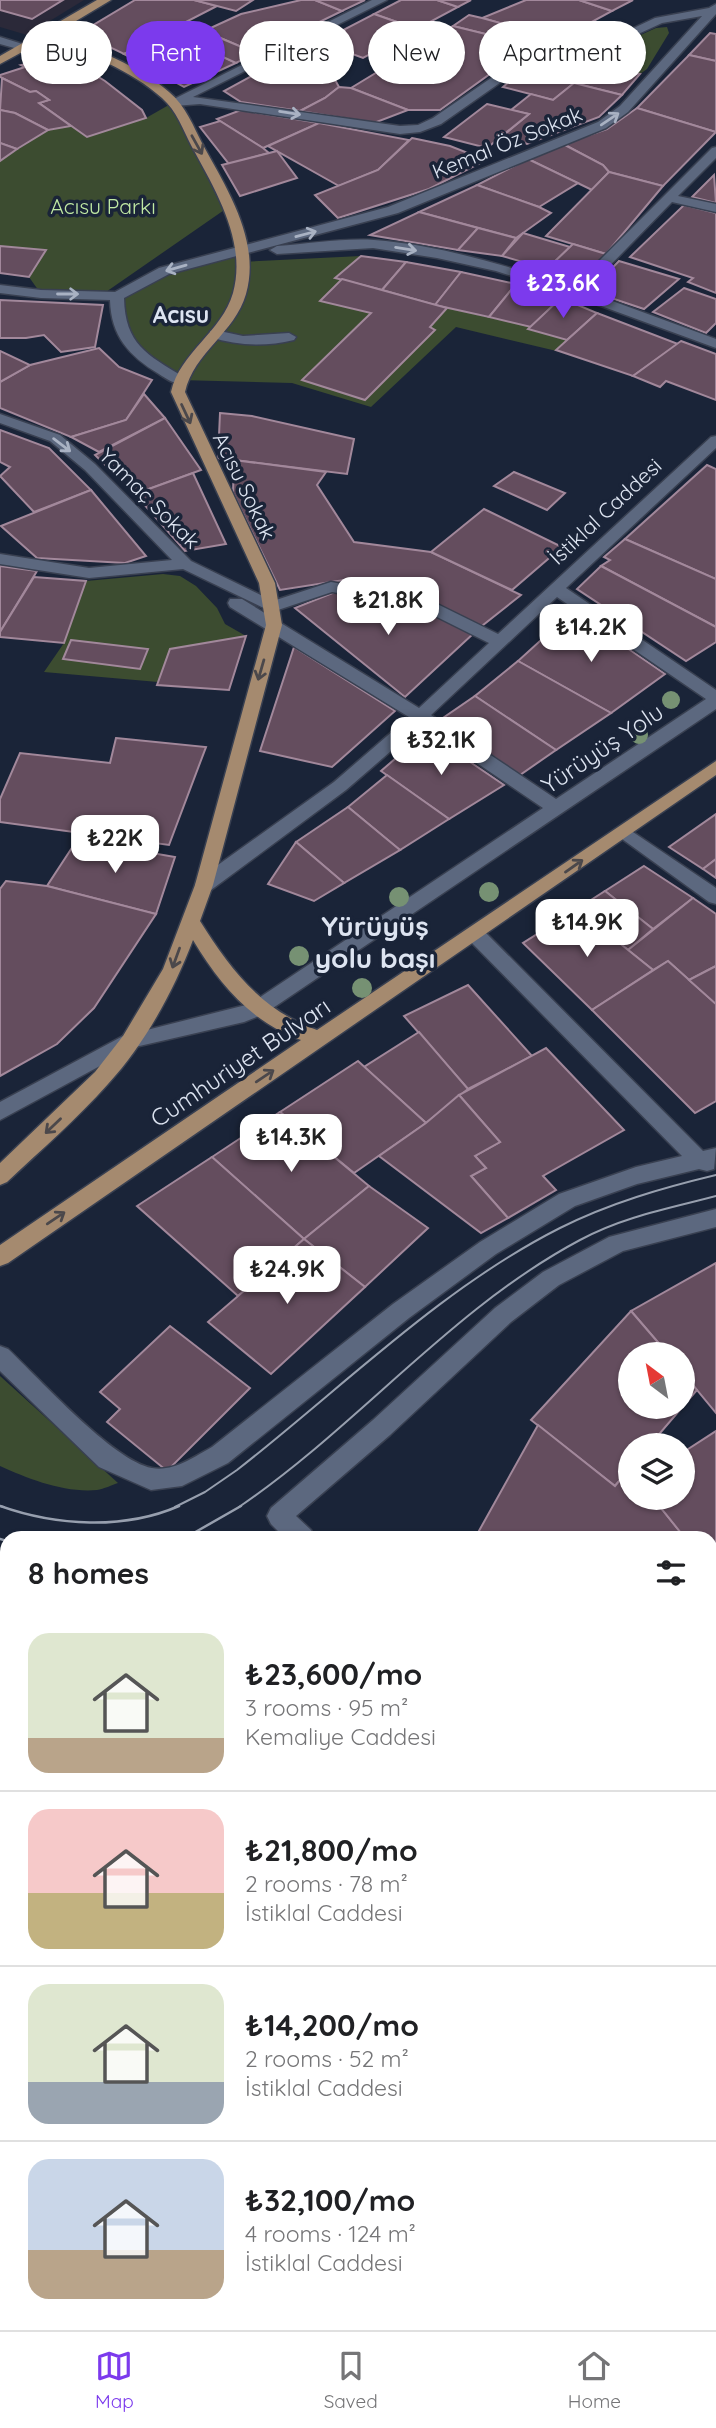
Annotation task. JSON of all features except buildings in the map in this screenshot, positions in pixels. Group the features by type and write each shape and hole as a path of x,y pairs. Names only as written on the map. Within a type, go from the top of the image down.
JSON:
{"main road":[{"path":"70,21 105,0"},
{"path":"0,61 21,50"},
{"path":"112,63 174,102 230,206 240,252 242,283 239,297 215,334 178,380"},
{"name":"Acısu Sokak","path":"0,1176 102,1078 130,1041 172,970 204,885 274,625 262,573 182,405 178,380"},
{"name":"Cumhuriyet Bulvarı","path":"0,1257 716,767"},
{"path":"190,920 224,974 257,1009 285,1027 319,1039"}],"street":[{"path":"174,102 380,0"},
{"path":"688,4 714,9"},
{"path":"174,102 200,100 400,130 420,128 437,121 530,56 555,51 591,52 659,20 714,9"},
{"name":"Kemal Öz Sokak","path":"240,252 393,210 602,125 624,109 714,9"},
{"path":"0,40 21,47"},
{"path":"576,292 716,151"},
{"path":"670,198 716,208"},
{"path":"0,289 41,294 117,296 164,271 240,252 373,244 499,268 576,292 716,344"},
{"path":"117,296 117,321 136,355 178,380"},
{"path":"701,338 716,326"},
{"path":"215,334 235,341 261,342 289,337"},
{"name":"Yamaç Sokak","path":"0,418 55,439 90,467 178,565 272,607"},
{"name":"İstiklal Caddesi","path":"204,885 340,786 420,716 716,440"},
{"path":"0,559 89,573 178,565 420,716 556,808"},
{"path":"272,607 331,586 419,602 499,641"},
{"path":"555,588 716,699"},
{"name":"Yürüyüş Yolu","path":"0,1112 130,1041 244,1015 257,1009 716,699"},
{"path":"624,832 716,897"},
{"path":"475,934 710,1161"},
{"path":"0,1356 107,1459 151,1479 182,1475 220,1455 401,1311 488,1248 567,1200 636,1176 710,1161"},
{"path":"295,1531 279,1516 372,1436 506,1312 563,1272 603,1249 716,1218"}],"shaded area":[{"path":"0,0 84,0 50,21 21,21 21,33 0,27"}],"green space":[{"path":"667,27 669,33 646,70 646,33"},
{"name":"Acısu Parkı","path":"174,102 230,206 103,294 41,294 29,277 46,250 0,246 0,161 48,130 71,126 87,137 146,118"},
{"path":"240,252 241,262 361,256 336,277 342,279 371,313 302,380 434,330 430,327 447,308 531,327 529,330 567,340 557,350 565,353 456,327 371,407 292,383 179,380 136,355 117,296 164,271"},
{"path":"163,574 180,576 196,586 217,608 225,624 246,636 170,649 158,682 44,672 64,643 86,581"},
{"path":"0,1376 118,1483 97,1490 72,1489 35,1480 0,1466"}],"tram line":[{"path":"175,1507 205,1492 237,1470 433,1309 516,1252 598,1211 656,1191 716,1175"},
{"path":"239,1507 324,1441 447,1333 533,1268 580,1240 613,1225 716,1196"},
{"path":"4,1507 0,1506 44,1518 113,1522 158,1514 179,1506"},
{"path":"197,1531 241,1506"}],"district":[{"name":"Acısu","path":"181,314"},
{"name":"Yürüyüş yolu başı","path":"375,941"}]}
